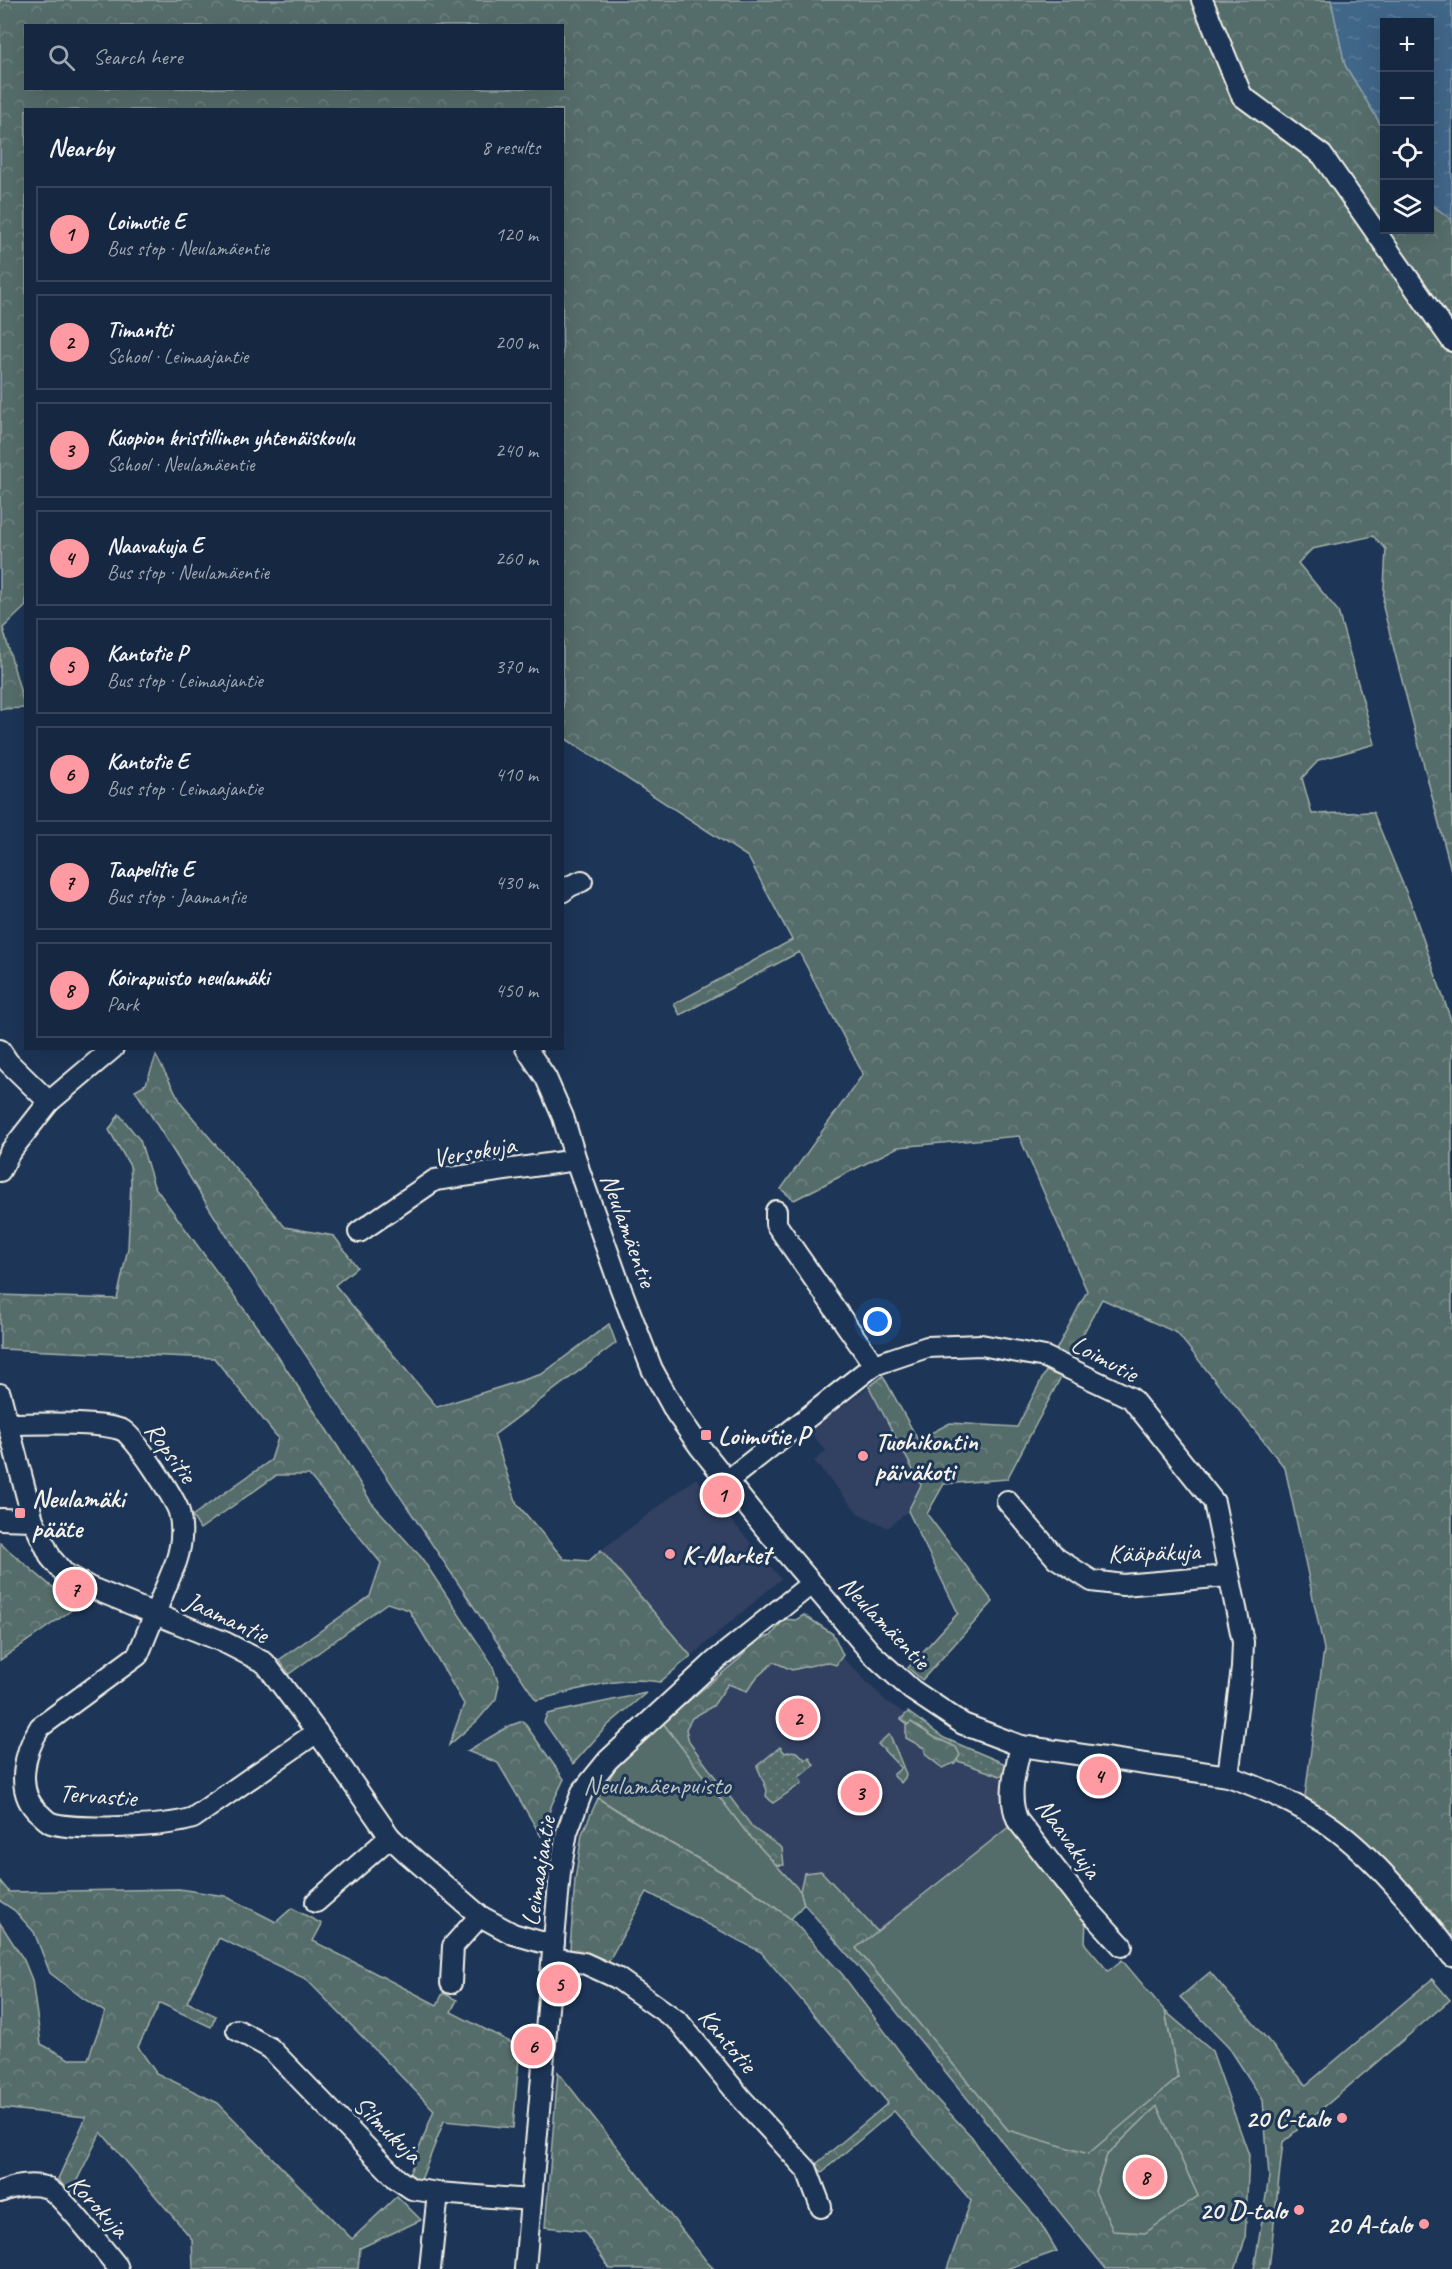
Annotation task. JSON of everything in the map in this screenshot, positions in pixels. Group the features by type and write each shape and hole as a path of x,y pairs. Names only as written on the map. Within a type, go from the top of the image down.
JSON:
{"street":[{"path":"1202,0 1242,96 1322,155 1452,341"},
{"path":"564,890 582,881"},
{"path":"0,1050 8,1062 49,1102"},
{"path":"0,1171 10,1152 49,1102 112,1050"},
{"name":"Neulamäentie","path":"527,1050 546,1078 563,1117 621,1289 652,1369 676,1413 727,1481 871,1653 912,1690 963,1724 1021,1746 1228,1776 1248,1783 1316,1816 1352,1844 1393,1884 1452,1956"},
{"name":"Versokuja","path":"359,1232 435,1180 576,1160"},
{"path":"776,1218 874,1365"},
{"name":"Loimutie","path":"727,1481 874,1365 927,1347 981,1345 1045,1357 1131,1398 1214,1502 1243,1642 1242,1668 1228,1776"},
{"name":"Jaamantie","path":"0,1394 33,1520 51,1558 64,1573 90,1587 224,1642 265,1663 317,1732 390,1837 480,1916 513,1934 541,1942 553,1950"},
{"name":"Ropsitie","path":"8,1424 104,1426 124,1431 133,1439 173,1499 179,1510 181,1521 180,1548 176,1562 154,1613"},
{"name":"Kääpäkuja","path":"1007,1501 1056,1558 1092,1581 1123,1585 1228,1576"},
{"path":"0,1519 33,1520"},
{"name":"Leimaajantie","path":"525,2269 560,1872 567,1832 582,1792 608,1760 715,1661 811,1584"},
{"name":"Tervastie","path":"154,1613 138,1655 40,1727 32,1740 26,1754 25,1795 36,1811 50,1822 98,1826 160,1825 193,1818 317,1732"},
{"name":"Naavakuja","path":"1021,1746 1013,1788 1013,1812 1078,1898 1122,1946"},
{"path":"316,1902 390,1837"},
{"path":"451,1983 453,1946 480,1916"},
{"name":"Kantotie","path":"553,1950 617,1978 679,2022 741,2098 807,2170 821,2207"},
{"name":"Silmukuja","path":"237,2030 270,2048 397,2179 412,2189 531,2200"},
{"name":"Korokuja","path":"0,2192 18,2185 47,2188 60,2200 118,2269"},
{"path":"430,2269 438,2193"}],"shaded area":[{"name":"Tuohikontin päiväkoti","path":"869,1387 922,1486 908,1511 888,1528 858,1513 814,1461 826,1451 809,1431"},
{"path":"696,1478 781,1579 691,1656 601,1550"},
{"path":"760,1643 836,1651 886,1701 944,1739 975,1754 1007,1764 1002,1812 1010,1826 878,1932 821,1872 804,1873 800,1891 775,1865 700,1774 663,1723"}],"green space":[{"path":"0,0 1331,0 1345,65 1380,123 1380,234 1434,234 1434,206 1452,220 1452,874 1383,607 1386,549 1373,536 1312,549 1298,563 1338,611 1375,744 1319,760 1302,778 1312,814 1373,812 1411,904 1452,1023 1452,1940 1305,1796 1324,1649 1285,1468 1177,1333 1102,1299 1069,1360 1055,1352 1087,1291 1019,1136 898,1147 794,1200 781,1189 863,1074 799,952 680,1015 674,1004 792,940 748,857 564,738 564,108 24,108 24,608 3,628 24,708 0,709"},
{"path":"156,1056 183,1106 285,1227 334,1236 357,1267 335,1285 437,1407 542,1374 609,1324 616,1343 494,1435 517,1504 564,1559 589,1561 601,1550 691,1656 660,1682 645,1680 613,1682 536,1700 235,1249 135,1090 146,1084"},
{"path":"119,1114 140,1140 154,1186 273,1349 338,1447 371,1502 421,1557 492,1664 499,1685 496,1699 477,1721 449,1745 464,1704 409,1610 387,1603 289,1674 279,1660 370,1596 381,1563 309,1475 277,1475 200,1529 192,1516 271,1460 278,1438 214,1358 0,1349 0,1295 117,1299 128,1248 131,1182 130,1166 109,1130"},
{"path":"1046,1371 1061,1377 1007,1479 944,1484 927,1514 993,1602 922,1680 908,1668 958,1613 908,1511 921,1485 869,1387 883,1376 918,1440 950,1423 1017,1427"},
{"path":"0,1543 51,1586 86,1600 0,1660"},
{"path":"804,1615 833,1634 843,1655 836,1665 826,1662 792,1670 774,1662 757,1677 747,1691 728,1684 713,1706 692,1718 686,1729 689,1742 753,1828 782,1848 784,1865 766,1866 609,1792 607,1783 624,1760 684,1705 749,1648 765,1637 771,1636 784,1619 796,1620"},
{"path":"646,1693 607,1726 573,1764 544,1722 547,1714"},
{"path":"908,1712 944,1738 1008,1765 1008,1770 1000,1776 952,1759 901,1719"},
{"path":"523,1721 564,1779 541,1836 498,1763 467,1751 509,1726"},
{"path":"911,1722 934,1737 956,1747 960,1755 955,1763 942,1768 926,1755 924,1748 906,1738 906,1726"},
{"name":"Neulamäenpuisto","path":"663,1723 746,1832 800,1891 804,1904 791,1919 745,1885 658,1836 598,1798 621,1759"},
{"path":"890,1735 906,1774 901,1783 893,1775 901,1768 878,1744"},
{"path":"780,1747 785,1753 796,1752 805,1760 809,1757 814,1765 799,1777 802,1783 773,1803 766,1796 767,1790 757,1766"},
{"path":"598,1798 658,1836 745,1885 791,1919 842,1974 929,2091 972,2137 995,2171 1038,2219 1057,2251 1007,2269 947,2269 971,2201 894,2111 822,2172 815,2165 888,2103 761,1952 647,1892 607,1964 570,1949 575,1880 582,1834"},
{"path":"1010,1826 1086,1918 1085,1944 1108,1971 1122,1960 1165,2011 1178,2078 1088,2154 1008,2130 856,1948"},
{"path":"821,1871 878,1932 857,1948 1178,2078 1165,2011 1212,2051 1249,2155 1245,2240 1235,2269 1106,2269 891,2005 804,1904 800,1891 804,1873"},
{"path":"0,1881 9,1892 179,1889 225,1896 276,1922 292,1908 322,1924 313,1941 437,2005 443,1993 457,2000 451,2012 520,2047 513,2128 444,2121 421,2180 413,2179 409,2175 434,2110 306,1979 219,1938 187,2002 216,2016 211,2027 160,2003 138,2047 156,2073 218,2103 352,2239 397,2196 421,2220 360,2248 358,2269 193,2269 192,2239 101,2132 70,2194 58,2179 86,2117 0,2108 0,1923 24,1960 32,1980 41,2044 69,2059 88,2059 105,2012 50,1973 34,1932 14,1910 0,1901"},
{"path":"1210,1972 1306,2085 1432,1979 1450,2000 1283,2142 1269,2269 1254,2269 1269,2177 1263,2100 1228,2046 1180,1997"},
{"path":"558,2072 714,2269 610,2269 584,2231 545,2227"},
{"path":"1157,2106 1198,2196 1145,2233 1113,2231 1095,2191 1107,2155"}],"water":[{"path":"1331,0 1452,0 1452,220 1434,206 1434,18 1380,18 1380,123 1345,65"}],"place":[{"name":"Loimutie P","path":"706,1435"},
{"name":"Tuohikontin päiväkoti","path":"863,1456"},
{"name":"Loimutie E","path":"722,1495"},
{"name":"Neulamäki pääte","path":"20,1513"},
{"name":"K-Market","path":"670,1554"},
{"name":"Taapelitie E","path":"75,1589"},
{"name":"Timantti","path":"798,1718"},
{"name":"Naavakuja E","path":"1099,1776"},
{"name":"Kuopion kristillinen yhtenäiskoulu","path":"860,1793"},
{"name":"Kantotie P","path":"559,1984"},
{"name":"Kantotie E","path":"533,2046"},
{"name":"20 C-talo","path":"1342,2118"},
{"name":"Koirapuisto neulamäki","path":"1145,2177"},
{"name":"20 D-talo","path":"1299,2210"},
{"name":"20 A-talo","path":"1424,2224"}]}
